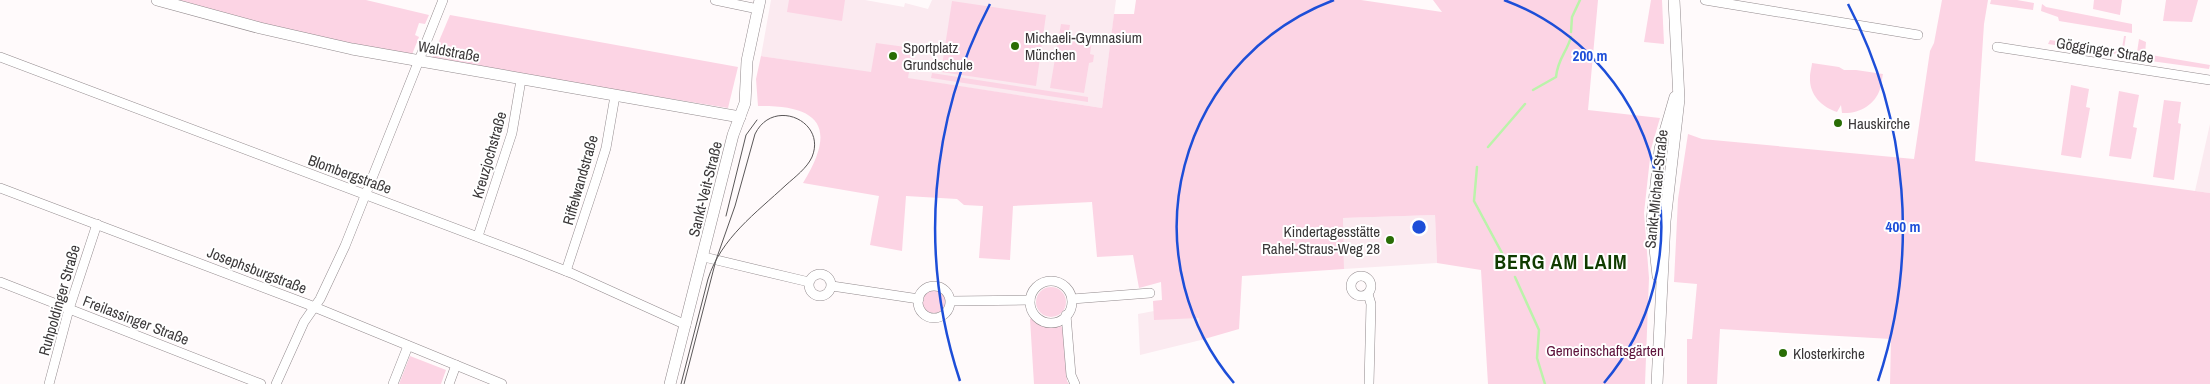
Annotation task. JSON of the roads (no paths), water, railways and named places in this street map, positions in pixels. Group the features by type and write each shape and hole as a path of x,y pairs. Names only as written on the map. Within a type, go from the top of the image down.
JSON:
{"street":[{"name":"Waldstraße","path":"157,0 314,41 521,80 740,116"},
{"path":"276,384 304,322 320,299 345,246 443,0"},
{"path":"714,0 759,4"},
{"name":"Sankt-Michael-Straße","path":"1657,384 1665,221 1680,99 1674,0"},
{"path":"1705,0 1918,35"},
{"name":"Sankt-Veit-Straße","path":"670,384 734,135 745,103 746,72 759,4"},
{"name":"Gögginger Straße","path":"1997,47 2210,80"},
{"name":"Blombergstraße","path":"0,57 478,236 566,271 686,325"},
{"name":"Kreuzjochstraße","path":"478,236 512,133 521,80"},
{"name":"Riffelwandstraße","path":"566,271 600,170 615,96"},
{"name":"Josephsburgstraße","path":"0,188 314,307 502,384"},
{"name":"Ruhpoldinger Straße","path":"50,384 69,309 97,224"},
{"path":"704,257 809,282"},
{"path":"816,274 823,274 831,280 832,286 826,295 819,296 812,293 809,282 816,274"},
{"path":"1051,281 1062,284 1070,292 1072,299 1070,310 1066,315 1054,322 1040,319 1031,308 1030,300 1035,288 1040,284 1051,281"},
{"name":"Freilassinger Straße","path":"0,282 261,384"},
{"path":"832,286 919,299"},
{"path":"938,286 947,292 951,301 948,311 944,315 934,318 924,314 918,304 919,299 924,290 938,286"},
{"path":"1072,299 1150,293"},
{"path":"1368,294 1371,301 1369,384"},
{"path":"951,301 1030,300"},
{"path":"1066,315 1071,375 1075,384"},
{"path":"393,384 408,346"},
{"path":"449,384 456,365"}],"waterway":[{"path":"1571,32 1572,17 1580,0"},
{"path":"1533,90 1556,77 1558,65 1571,37"},
{"path":"1488,147 1525,104"},
{"path":"1477,167 1474,201 1510,268"},
{"path":"1515,277 1539,330 1537,358 1545,384"}],"tram line":[{"path":"681,384 708,279 714,264 721,251 741,227 801,172 812,157 815,144 812,133 805,124 796,118 774,117 763,123 755,134 735,206 716,260 684,384"},
{"path":"726,216 746,135 757,120"}],"place":[{"name":"Michaeli-Gymnasium München","path":"1015,46"},
{"name":"Sportplatz Grundschule","path":"893,56"},
{"name":"Hauskirche","path":"1838,123"},
{"name":"Kindertagesstätte Rahel-Straus-Weg 28","path":"1390,240"},
{"name":"Klosterkirche","path":"1783,353"}],"district":[{"name":"BERG AM LAIM","path":"1561,261"}],"park label":[{"name":"Gemeinschaftsgärten","path":"1605,350"}]}
